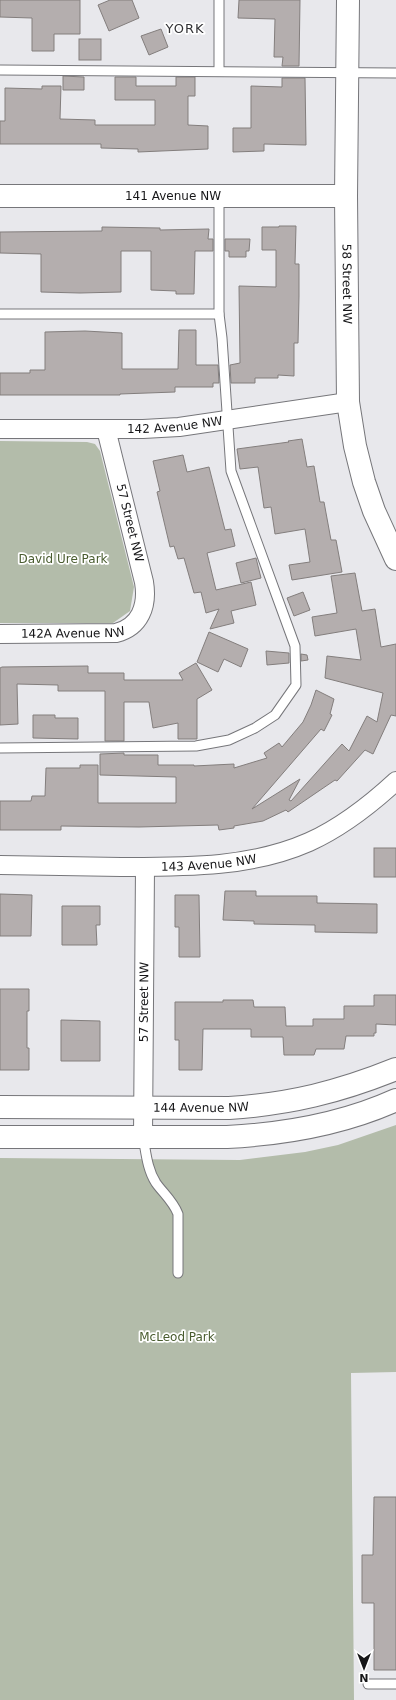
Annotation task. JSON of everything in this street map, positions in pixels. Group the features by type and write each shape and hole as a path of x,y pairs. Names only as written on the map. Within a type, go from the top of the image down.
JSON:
{"street":[{"name":"58 Street NW","path":"348,0 346,196 348,402 355,446 364,482 374,511 396,559"},
{"name":"141 Avenue NW","path":"0,196 346,196"},
{"name":"142 Avenue NW","path":"0,429 167,428 348,402"},
{"name":"57 Street NW","path":"106,429 144,582 146,594 145,604 140,617"},
{"name":"142A Avenue NW","path":"0,634 116,633 130,628 140,617"},
{"name":"143 Avenue NW","path":"0,866 145,867 220,865 241,862 288,850 309,842 350,819 372,803 396,781"},
{"name":"57 Street NW","path":"143,1137 145,867"},
{"name":"144 Avenue NW","path":"0,1107 229,1108 275,1104 314,1097 348,1088 396,1069"},
{"path":"0,1137 227,1137 258,1135 291,1131 337,1120 396,1100"}],"lane":[{"path":"219,0 219,71"},
{"path":"0,70 396,73"},
{"path":"0,748 196,746 229,740 255,728 276,715 296,685 295,646 231,471 219,314 219,196"},
{"path":"0,314 219,314"},
{"path":"143,1137 151,1172 156,1182 176,1207 178,1214 178,1272"},
{"path":"368,1684 396,1684"}],"green space":[{"name":"David Ure Park","path":"0,441 87,442 95,444 100,451 134,587 130,611 113,623 0,623"},
{"name":"McLeod Park","path":"396,1125 396,1372 351,1373 354,1700 0,1700 0,1158 240,1160 305,1152 338,1145"}],"building":[{"path":"0,0 80,0 80,34 54,34 54,51 32,51 32,18 0,17"},
{"path":"110,0 132,0 139,18 109,31 98,5"},
{"path":"239,0 300,0 299,66 282,66 283,57 274,57 275,19 238,18"},
{"path":"161,29 168,47 149,55 141,36"},
{"path":"79,39 101,39 101,60 79,60"},
{"path":"63,76 84,77 84,90 63,90"},
{"path":"115,77 136,77 136,86 176,86 176,77 195,77 195,96 188,96 188,125 208,126 208,149 138,152 138,149 101,148 101,144 0,144 0,121 5,121 5,88 42,89 42,86 61,86 60,119 95,120 95,125 155,125 155,100 115,100"},
{"path":"282,78 305,78 306,145 264,144 264,151 233,152 233,128 251,128 251,86 282,87"},
{"path":"296,226 295,264 299,264 299,296 298,343 294,343 294,376 278,375 278,378 255,378 255,383 231,383 230,365 240,363 239,286 276,287 276,250 262,250 262,227"},
{"path":"102,227 160,228 160,230 209,229 208,239 213,239 213,251 195,251 194,294 176,294 176,291 151,290 151,251 121,251 121,292 80,293 41,292 41,254 0,253 0,232 102,231"},
{"path":"225,239 250,239 249,251 246,251 246,257 229,257 229,251 225,251"},
{"path":"179,330 196,330 196,365 218,365 219,383 213,383 213,387 175,387 175,392 120,395 0,395 0,373 30,373 30,370 45,370 45,332 85,331 122,333 122,369 178,369"},
{"path":"302,439 307,467 314,466 320,502 324,502 331,540 336,540 342,572 292,580 289,565 310,562 305,529 275,534 271,507 264,508 258,467 240,469 237,449"},
{"path":"183,455 187,472 209,467 225,530 231,529 235,546 207,553 216,590 251,582 256,605 231,611 234,623 210,629 219,609 206,613 201,592 194,593 184,558 178,559 174,546 170,547 157,492 160,491 153,461"},
{"path":"256,558 261,578 241,583 236,563"},
{"path":"355,573 362,611 375,609 381,647 396,644 396,716 391,715 373,754 365,750 337,781 335,780 288,812 286,810 263,821 234,826 234,828 219,830 218,825 139,827 61,826 61,830 0,830 0,801 31,801 32,796 45,796 46,768 80,768 80,765 98,765 98,803 176,803 176,777 100,775 100,754 124,753 124,755 158,755 158,765 194,766 234,764 234,768 267,758 264,753 279,743 282,747 303,722 316,690 334,699 330,714 332,715 324,731 321,729 252,809 300,779 289,800 291,801 342,744 349,751 367,716 377,722 383,693 325,678 327,656 361,660 356,629 315,636 312,617 337,613 331,576"},
{"path":"303,592 310,610 294,616 287,598"},
{"path":"209,632 248,649 241,667 224,659 218,672 197,662"},
{"path":"266,651 289,653 289,663 267,665"},
{"path":"301,654 307,655 308,660 301,661"},
{"path":"196,663 212,690 197,699 197,739 178,739 178,723 153,728 149,702 124,702 124,741 105,741 105,691 58,691 58,685 17,684 18,724 0,725 0,668 2,667 88,666 88,673 124,673 124,680 183,680 179,673"},
{"path":"33,715 55,715 55,718 78,718 78,739 33,738"},
{"path":"374,848 396,848 396,877 374,877"},
{"path":"225,891 256,891 256,896 317,896 317,903 377,904 377,933 315,932 315,925 254,924 254,921 223,920"},
{"path":"0,894 32,895 31,936 0,936"},
{"path":"175,895 199,895 200,957 179,957 179,927 175,927"},
{"path":"62,906 100,906 100,925 96,925 97,945 62,945"},
{"path":"0,989 29,989 29,1011 27,1011 27,1048 29,1048 29,1070 0,1070"},
{"path":"374,995 396,995 396,1025 376,1024 376,1033 374,1033 374,1036 346,1036 344,1049 316,1049 314,1055 284,1055 283,1037 251,1037 251,1029 203,1029 202,1070 179,1070 179,1040 175,1040 175,1002 223,1002 223,1000 253,1000 254,1007 285,1007 286,1026 313,1026 313,1019 344,1019 344,1006 374,1006"},
{"path":"61,1020 100,1021 100,1061 61,1061"},
{"path":"374,1497 396,1497 396,1670 374,1670 374,1603 362,1603 362,1555 373,1555"}],"district":[{"name":"YORK","path":"185,28"}]}
